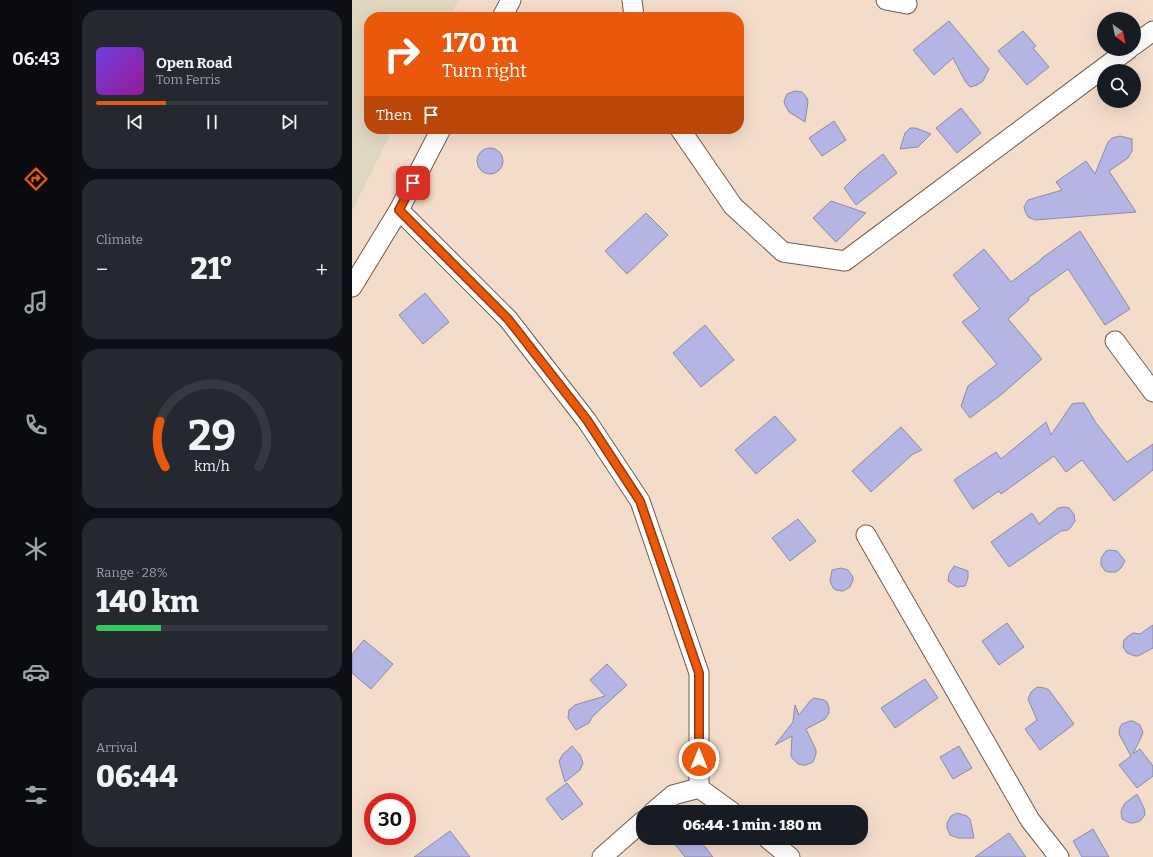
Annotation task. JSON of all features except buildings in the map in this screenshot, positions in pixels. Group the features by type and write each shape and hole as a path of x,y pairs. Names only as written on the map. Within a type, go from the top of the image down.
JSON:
{"street":[{"path":"505,12 511,0"},
{"path":"632,0 633,12"},
{"path":"886,0 907,4"},
{"path":"1141,40 1153,31"},
{"path":"683,134 733,206 783,252 845,261 1120,56"},
{"path":"352,287 399,210 438,134"},
{"path":"399,210 508,319 587,420 640,501 699,673 699,788"},
{"path":"1115,340 1153,392"},
{"path":"866,535 1030,820 1059,857"},
{"path":"661,805 673,795 699,788"},
{"path":"699,788 722,805"},
{"path":"602,857 636,827"},
{"path":"775,845 790,857"}],"shaded area":[{"path":"352,0 458,0 452,12 364,12 364,134 390,134 352,211"}],"route":[{"path":"413,183 399,210 508,319 587,420 640,501 699,673 699,759"}]}
